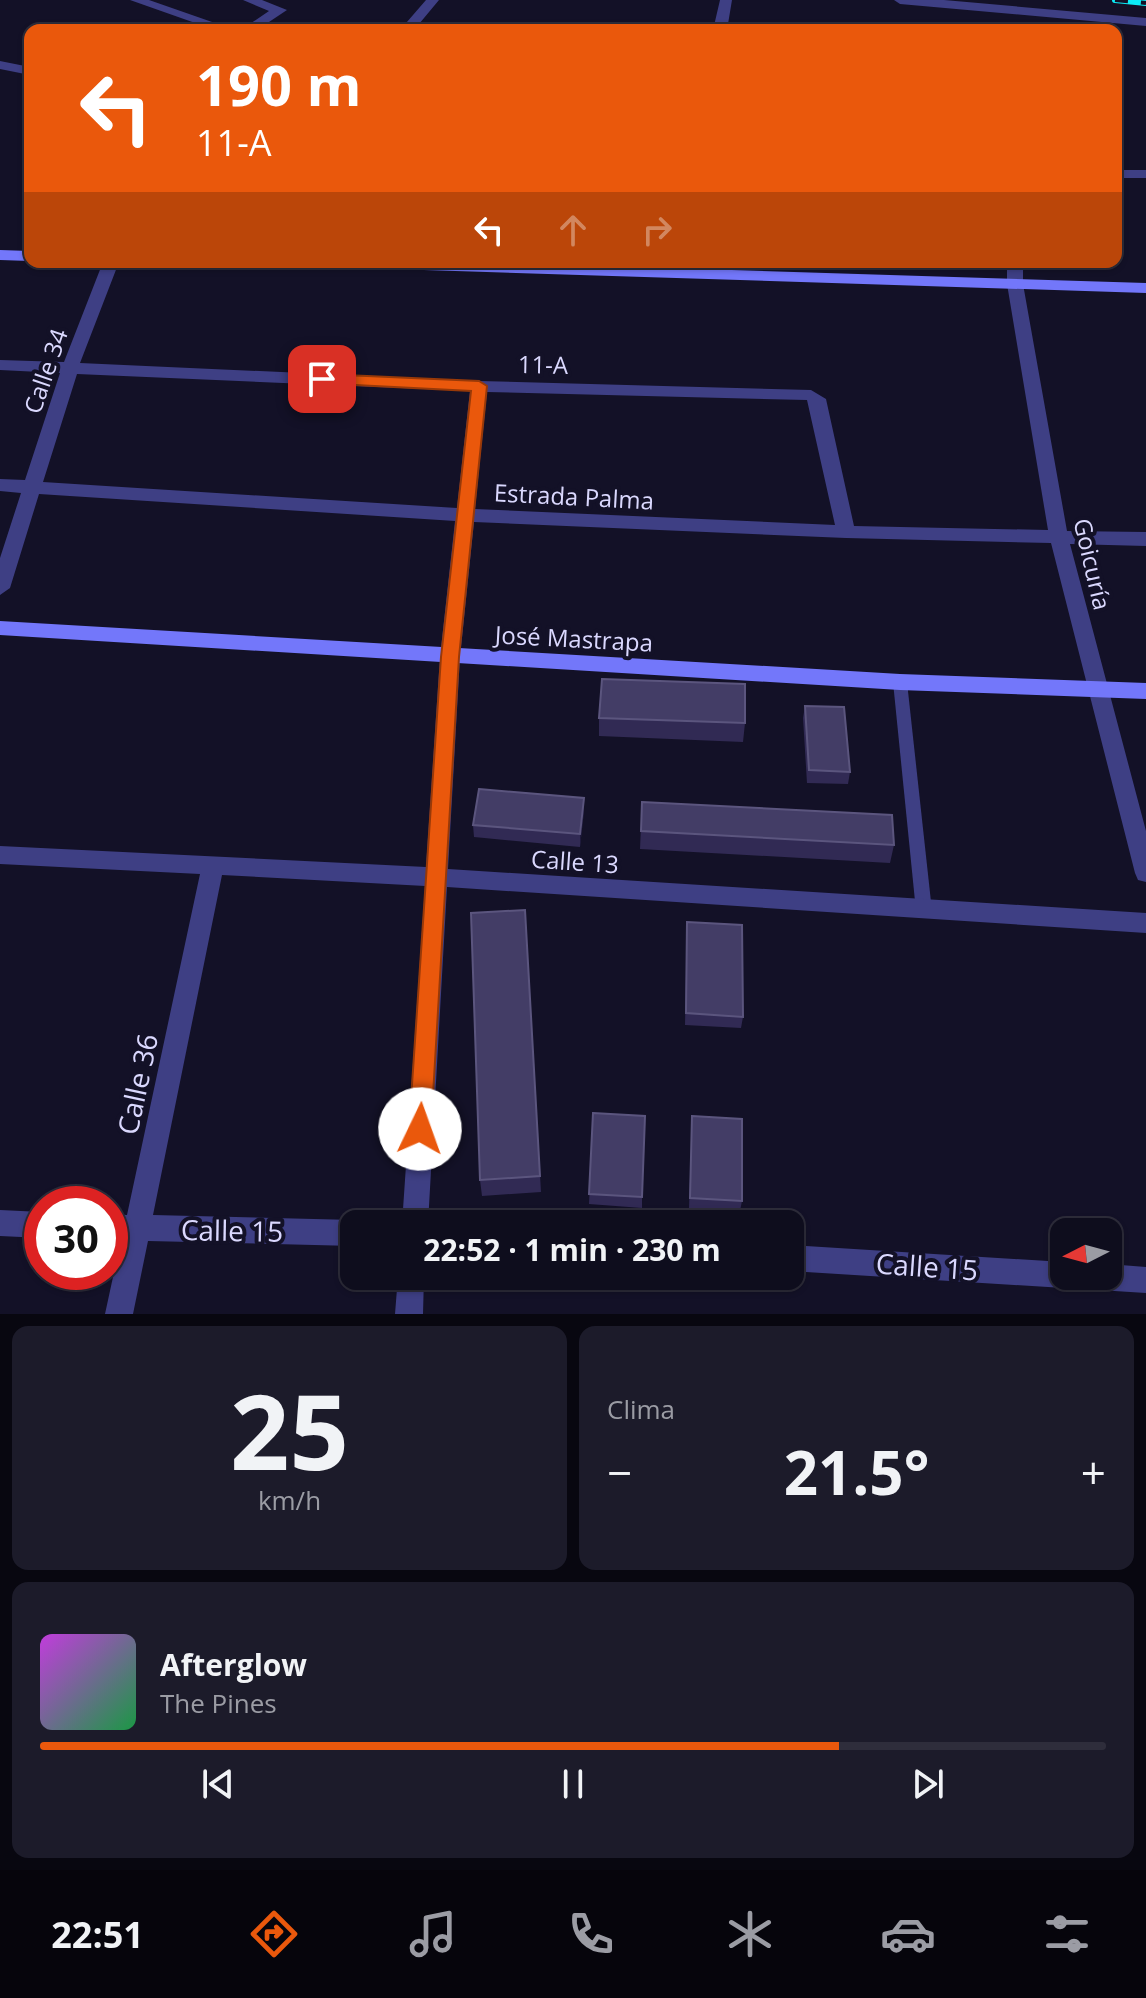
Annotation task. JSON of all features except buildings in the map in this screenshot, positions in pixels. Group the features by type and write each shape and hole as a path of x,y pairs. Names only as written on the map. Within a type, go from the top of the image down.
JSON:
{"street":[{"path":"136,0 210,24"},
{"path":"249,0 280,10 258,24"},
{"path":"412,24 433,0"},
{"path":"721,24 726,0"},
{"path":"900,0 1146,22"},
{"path":"0,65 24,70"},
{"path":"1122,174 1146,174"},
{"path":"0,255 24,256"},
{"name":"Calle 34","path":"0,588 70,368 109,268"},
{"path":"542,268 1146,288"},
{"name":"Goicuría","path":"1015,268 1015,284 1059,538 1146,873"},
{"name":"11-A","path":"0,365 479,386 796,393 817,399 846,532"},
{"path":"416,1210 450,657 479,386"},
{"name":"Estrada Palma","path":"0,485 467,515 846,532 1146,539"},
{"name":"José Mastrapa","path":"0,628 900,682 1146,691"},
{"name":"Calle 13","path":"0,855 434,877 1146,923"},
{"name":"Calle 36","path":"119,1314 213,866"},
{"path":"0,1223 24,1224"},
{"name":"Calle 15","path":"128,1228 340,1233"},
{"name":"Calle 15","path":"804,1259 1050,1274"},
{"path":"1122,1278 1146,1280"},
{"path":"409,1314 410,1290"}],"lane":[{"path":"900,682 924,911"}],"railway":[{"path":"1115,0 1146,3"}],"route":[{"path":"322,379 479,386 450,657 420,1129"}]}
